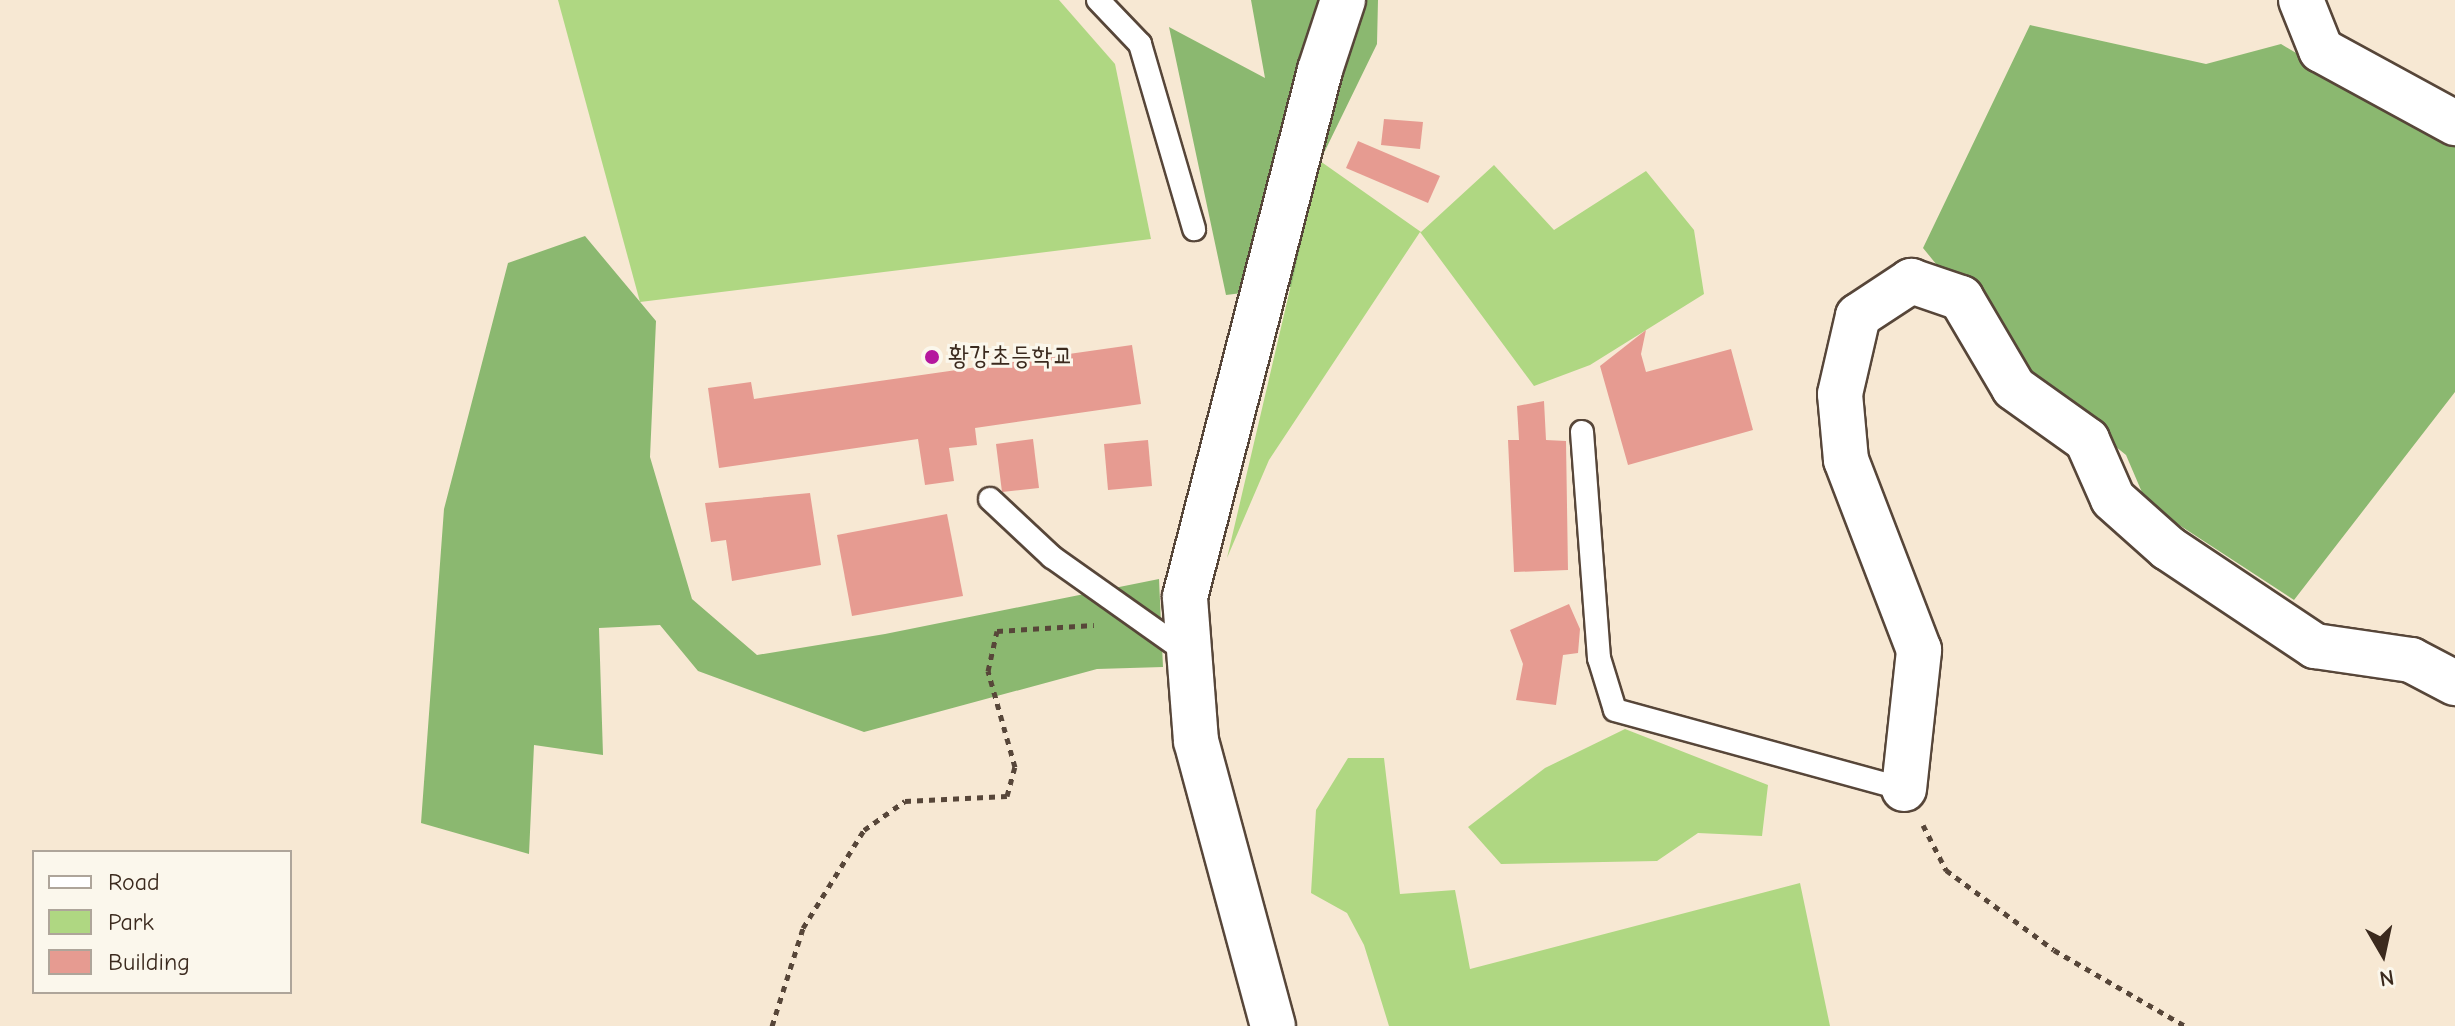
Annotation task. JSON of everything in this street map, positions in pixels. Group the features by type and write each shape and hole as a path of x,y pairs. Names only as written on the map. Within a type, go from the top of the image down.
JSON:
{"street":[{"path":"1273,1026 1196,741 1185,597 1320,70 1343,0"},
{"path":"2301,0 2321,50 2455,123"},
{"path":"1904,789 1919,650 1891,585 1846,460 1840,394 1858,316 1911,281 1961,298 2014,388 2087,440 2113,499 2168,548 2315,646 2411,660 2455,683"}],"lane":[{"path":"1098,0 1140,44 1194,229"},
{"path":"1582,432 1599,658 1615,710 1904,789"},
{"path":"990,499 1052,557 1190,654"}],"path":[{"path":"772,1026 803,928 864,830 905,801 1007,796 1015,767 988,671 997,631 1143,621"},
{"path":"1904,789 1946,870 2054,950 2185,1026"}],"green space":[{"path":"558,0 1059,0 1115,64 1151,239 640,302"},
{"path":"1251,0 1378,0 1377,44 1320,161 1291,287 1226,295 1169,27 1265,78"},
{"path":"2030,25 2206,64 2281,44 2455,147 2455,392 2294,600 2147,504 2126,455 2026,374 1923,248"},
{"path":"1320,161 1421,232 1494,165 1554,230 1646,171 1694,230 1704,294 1590,365 1534,386 1420,232 1269,460 1227,558"},
{"path":"585,236 656,321 650,457 692,599 757,655 885,634 1159,579 1163,667 1097,669 864,732 698,671 660,625 599,628 603,755 534,745 529,854 421,823 444,509 508,263"},
{"path":"1625,729 1768,785 1762,836 1698,833 1657,861 1501,864 1468,827 1545,768"},
{"path":"1348,758 1384,758 1400,894 1455,890 1470,969 1800,883 1830,1026 1389,1026 1364,945 1347,913 1311,893 1316,810"}],"building":[{"path":"1384,119 1423,122 1420,149 1381,145"},
{"path":"1358,141 1440,176 1428,203 1346,168"},
{"path":"1646,330 1641,354 1646,372 1731,349 1753,430 1628,465 1600,366"},
{"path":"1132,345 1141,404 975,428 977,445 949,448 954,481 925,485 918,439 719,468 708,388 751,382 754,399"},
{"path":"1544,401 1546,440 1566,441 1568,570 1514,572 1508,440 1519,440 1517,406"},
{"path":"1033,439 1039,488 1002,492 996,444"},
{"path":"1148,440 1152,486 1108,490 1104,444"},
{"path":"810,493 821,565 732,581 726,540 711,542 705,503"},
{"path":"947,514 963,596 852,616 837,535"},
{"path":"1569,604 1580,629 1578,653 1563,655 1556,705 1516,700 1523,664 1510,630"}],"place":[{"name":"황강초등학교","path":"932,357"}]}
